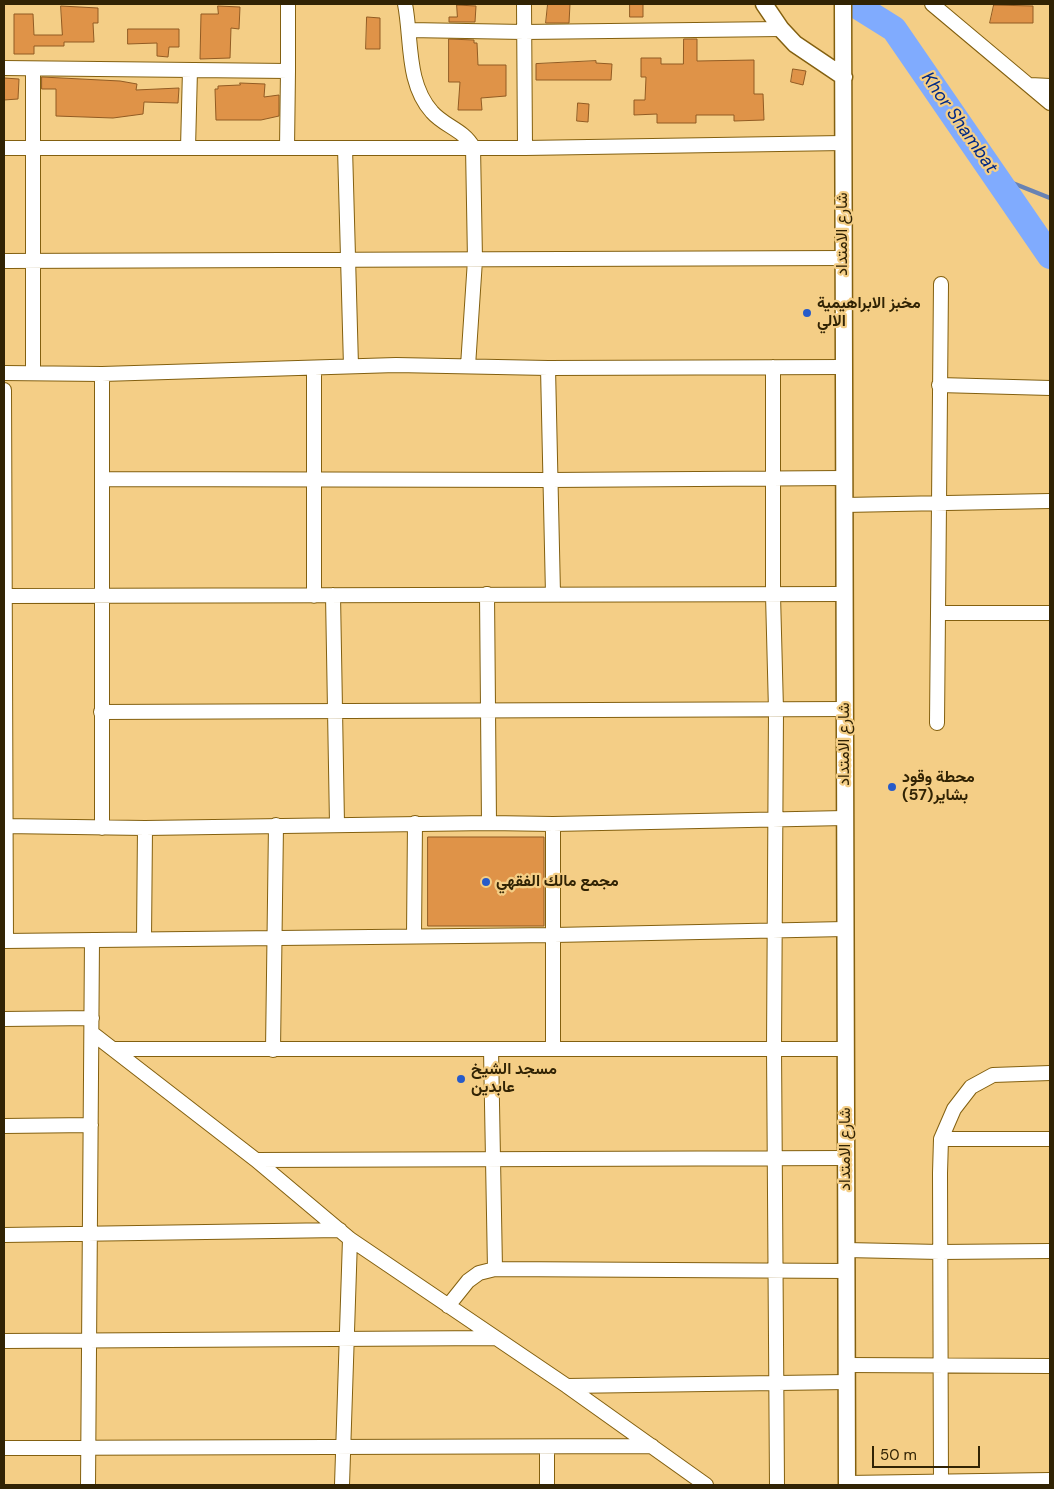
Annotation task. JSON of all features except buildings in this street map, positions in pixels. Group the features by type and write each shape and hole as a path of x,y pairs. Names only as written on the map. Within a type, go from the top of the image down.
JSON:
{"street":[{"path":"287,148 288,4"},
{"path":"405,4 414,76 420,95 437,118 469,139 473,147 474,260 468,366"},
{"path":"524,4 525,148"},
{"path":"764,4 780,29 796,44 844,77"},
{"name":"شارع الامتداد","path":"843,4 847,1484"},
{"path":"932,4 1050,103"},
{"path":"409,30 524,32 780,29"},
{"path":"4,68 288,70"},
{"path":"33,69 33,372"},
{"path":"188,148 190,70"},
{"path":"1030,85 1050,86"},
{"path":"4,148 525,148 843,143"},
{"path":"345,148 351,366"},
{"path":"4,261 844,258"},
{"path":"937,723 941,284"},
{"path":"4,373 102,374 396,365 548,368 844,366"},
{"path":"773,367 773,595 776,710 774,1048 777,1485"},
{"path":"314,368 314,596"},
{"path":"548,368 553,594"},
{"path":"102,374 102,828"},
{"path":"940,385 1050,388"},
{"path":"4,390 5,941 554,935 845,929"},
{"path":"102,479 550,480 844,478"},
{"path":"844,505 1050,502"},
{"path":"487,594 489,822"},
{"path":"5,596 844,594"},
{"path":"333,595 337,824"},
{"path":"938,613 1050,613"},
{"path":"101,712 845,709"},
{"path":"5,826 145,828 489,822 553,824 845,818"},
{"path":"414,823 414,936"},
{"path":"553,824 553,1049"},
{"path":"273,1050 276,825"},
{"path":"144,939 145,828"},
{"path":"88,1485 92,940"},
{"path":"4,1019 92,1018"},
{"path":"92,1033 256,1160 345,1235 567,1386 706,1485"},
{"path":"115,1049 846,1049"},
{"path":"491,1049 495,1269"},
{"path":"941,1484 940,1252 942,1139 954,1109 971,1087 993,1075 1050,1073"},
{"path":"4,1126 91,1125"},
{"path":"942,1139 1050,1140"},
{"path":"256,1160 846,1158"},
{"path":"4,1235 345,1235"},
{"path":"342,1485 346,1340 345,1235"},
{"path":"846,1250 940,1252 1050,1251"},
{"path":"448,1306 468,1281 479,1273 495,1269 847,1270"},
{"path":"4,1341 496,1338"},
{"path":"847,1365 1050,1366"},
{"path":"567,1386 847,1382"},
{"path":"4,1448 652,1446"},
{"path":"547,1447 547,1485"},
{"path":"847,1484 941,1484 1050,1480"}],"waterway":[{"name":"Khor Shambat","path":"854,4 894,29 1050,256"},
{"path":"995,176 1050,198"}],"place":[{"name":"مخبز الابراهيمية الالي","path":"807,313"},
{"name":"محطة وقود بشاير(57)","path":"892,787"},
{"name":"مجمع مالك الفقهي","path":"486,882"},
{"name":"مسجد الشيخ عابدين","path":"461,1079"}]}
